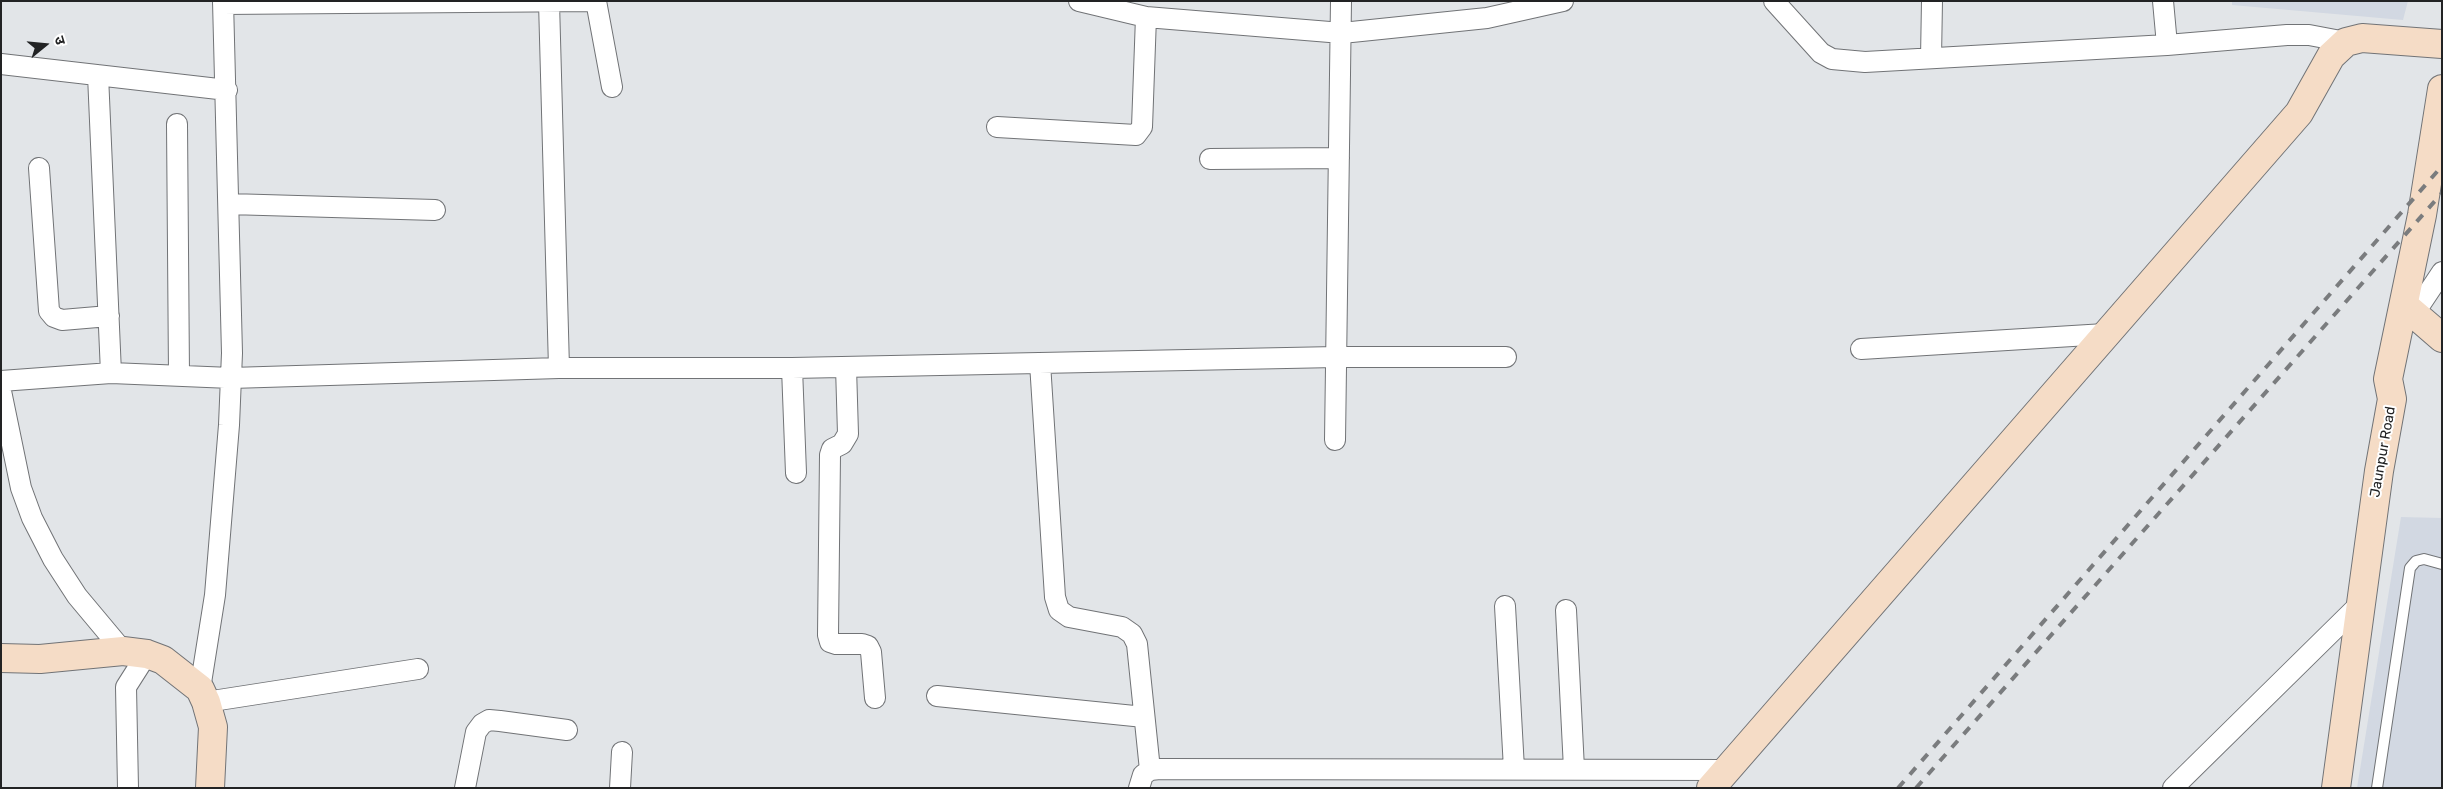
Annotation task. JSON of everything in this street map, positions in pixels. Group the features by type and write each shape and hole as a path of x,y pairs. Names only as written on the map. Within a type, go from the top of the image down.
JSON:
{"street":[{"path":"210,788 212,727 203,696 215,594 231,378 227,90 223,3 595,1 612,86"},
{"path":"1078,1 1146,17 1342,33 1487,18 1563,1"},
{"path":"1335,440 1341,1"},
{"path":"1774,1 1821,53 1832,59 1865,62 2167,45 2287,35 2309,35 2346,42 2362,38 2442,44"},
{"path":"1932,1 1932,58"},
{"path":"2164,1 2167,45"},
{"path":"549,2 560,368"},
{"path":"998,127 1136,135 1142,126 1146,17"},
{"path":"1139,788 1143,775 1150,770 1574,769 1719,779 2299,113 2331,56 2346,42"},
{"path":"1,64 227,90"},
{"path":"98,74 111,373"},
{"name":"Jaunpur Road","path":"2336,788 2363,601 2379,471 2392,399 2388,380 2409,310 2442,89"},
{"path":"177,124 179,375"},
{"path":"1210,159 1339,158"},
{"path":"39,168 49,311 54,317 62,320 109,316"},
{"path":"229,204 435,210"},
{"path":"2442,272 2409,310 2442,338"},
{"path":"1861,349 2105,334"},
{"path":"1,381 111,373 231,378 560,368 792,368 1336,356 1506,357"},
{"path":"1040,363 1055,597 1059,610 1069,617 1122,627 1132,634 1137,644 1150,770"},
{"path":"846,367 848,434 842,444 832,449 830,455 828,635 830,642 836,644 862,644 868,646 871,652 875,698"},
{"path":"792,368 796,473"},
{"path":"2319,788 2378,396 2388,380"},
{"path":"1,391 21,488 32,518 53,559 77,596 135,652"},
{"path":"2173,788 2363,601"},
{"path":"1505,606 1514,769"},
{"path":"1566,610 1574,769"},
{"path":"128,788 126,687 135,652"},
{"path":"1,658 40,659 135,652 163,660 203,696 418,669"},
{"path":"938,696 1144,717"},
{"path":"465,788 476,732 482,724 489,720 567,730"},
{"path":"620,788 622,752"}],"lane":[{"path":"2377,788 2410,568 2416,561 2424,559 2442,564"}],"shaded area":[{"path":"2232,1 2408,1 2403,20 2232,5"},
{"path":"2401,517 2442,518 2442,788 2357,788"}],"railway":[{"path":"1898,788 2442,166"},
{"path":"1916,788 2442,193"}]}
